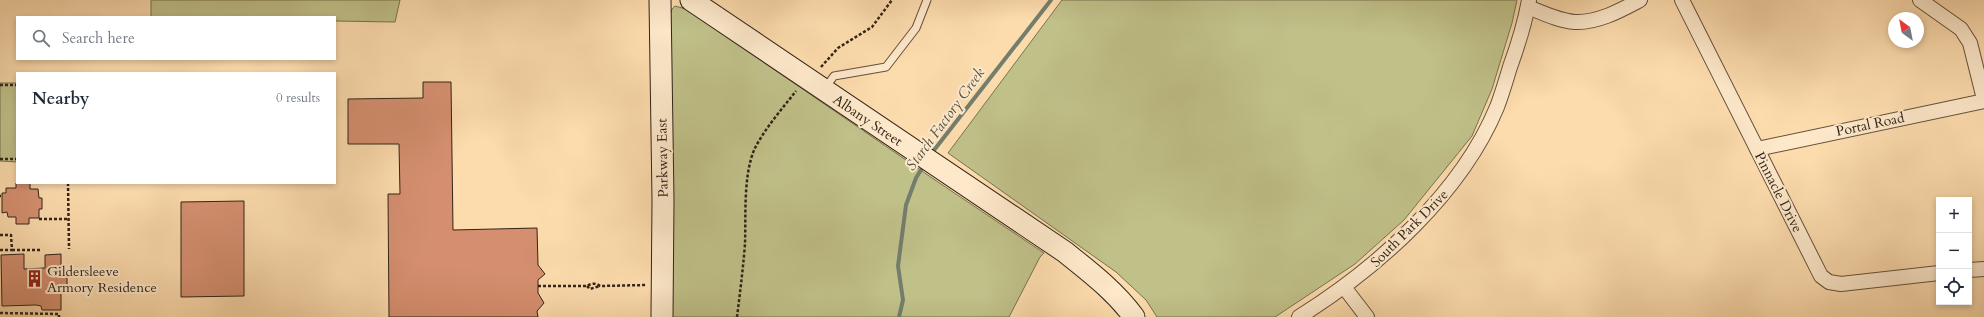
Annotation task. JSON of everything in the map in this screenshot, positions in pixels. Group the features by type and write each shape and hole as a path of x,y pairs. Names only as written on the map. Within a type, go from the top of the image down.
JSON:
{"street":[{"name":"Parkway East","path":"660,0 663,200 662,317"},
{"name":"Albany Street","path":"691,0 822,81 1065,252 1106,285 1123,302 1134,317"},
{"path":"1528,3 1557,18 1576,22 1592,21 1640,0"},
{"name":"Pinnacle Drive","path":"1682,0 1821,276 1829,282 1841,284 1936,273"},
{"path":"1920,0 1961,29 1970,43 1984,100"},
{"name":"South Park Drive","path":"1298,317 1344,287 1370,267 1419,221 1453,182 1481,138 1496,108 1523,30 1528,3"},
{"name":"Portal Road","path":"1757,149 1984,100"},
{"path":"1972,270 1984,269"},
{"path":"1344,287 1367,317"}],"lane":[{"path":"822,81 834,76 886,67 916,28 927,0"}],"path":[{"path":"822,81 820,67 838,48 872,27 892,0"},
{"path":"0,85 16,85"},
{"path":"737,317 743,270 750,164 755,148 798,87"},
{"path":"0,159 16,159"},
{"path":"68,184 69,249"},
{"path":"39,219 68,219"},
{"path":"0,235 12,235 12,250"},
{"path":"0,250 42,250"},
{"path":"538,286 587,286 597,284 600,286 650,285"},
{"path":"0,317 0,313 59,314 59,317"}],"green space":[{"path":"151,0 400,0 395,22 336,21 336,16 151,16"},
{"path":"1062,0 1517,0 1512,23 1492,89 1472,136 1404,220 1355,264 1275,317 1157,317 1146,300 1116,272 948,153"},
{"path":"675,6 686,9 1044,253 1040,257 1009,317 671,317 670,16 672,9"},
{"path":"0,83 16,83 16,162 0,161"}],"building":[{"path":"423,82 451,82 453,230 537,228 538,265 545,274 538,280 538,293 544,303 537,311 538,317 389,317 388,194 400,194 399,144 348,144 348,99 423,98"},
{"path":"16,184 30,184 30,189 38,189 39,198 42,198 42,209 39,209 39,218 29,218 29,224 16,224 16,217 8,217 7,212 2,213 2,193 6,193 6,188 16,188"},
{"path":"244,201 244,296 181,297 181,202"},
{"name":"Gildersleeve Armory Residence","path":"24,254 24,269 45,268 45,255 61,254 61,273 67,273 67,286 61,286 61,310 42,310 41,306 36,305 2,306 1,255"}],"waterway":[{"name":"Starch Factory Creek","path":"931,154 1051,0"},
{"name":"Starch Factory Creek","path":"899,317 903,300 898,266 906,205 916,178 924,165"}],"place":[{"name":"Gildersleeve Armory Residence","path":"34,279"}]}
